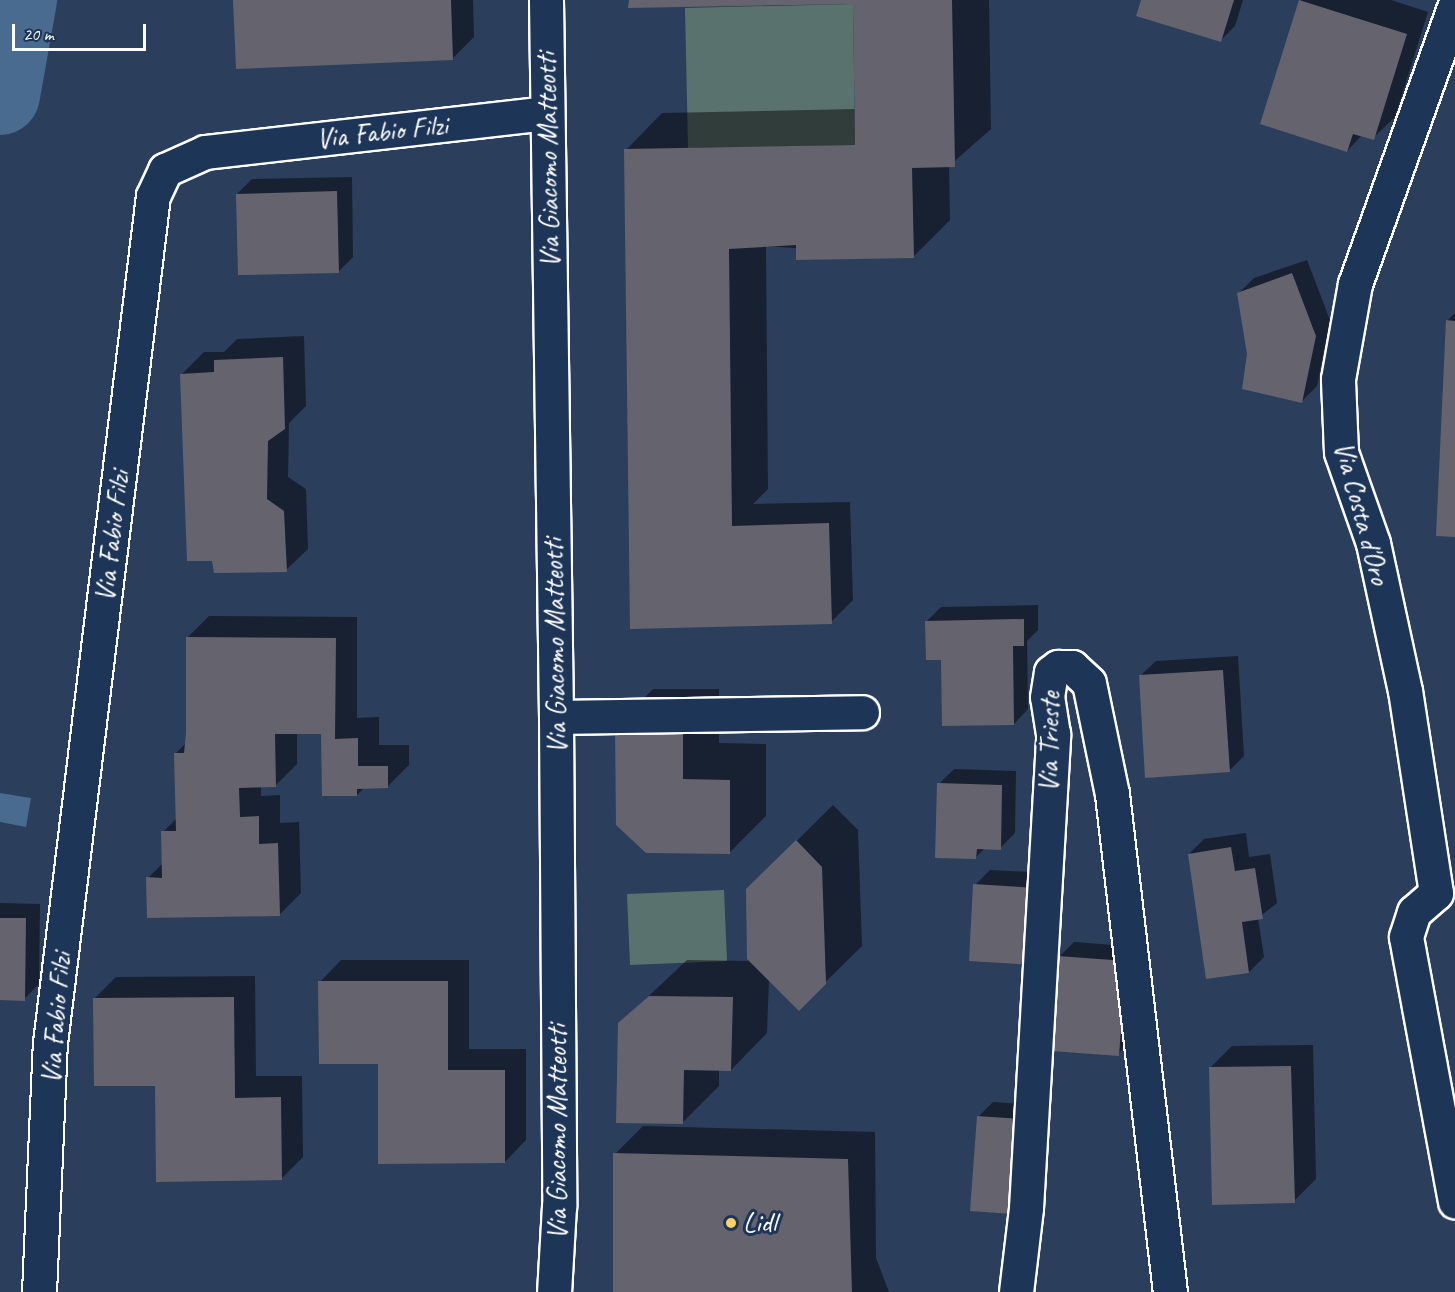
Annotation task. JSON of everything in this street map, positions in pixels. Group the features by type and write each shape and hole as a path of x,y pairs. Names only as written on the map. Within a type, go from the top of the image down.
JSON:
{"street":[{"name":"Via Giacomo Matteotti","path":"546,0 556,717 559,1206 554,1292"},
{"name":"Via Costa d'Oro","path":"1446,895 1378,566 1341,452 1338,379 1356,284 1455,4"},
{"name":"Via Fabio Filzi","path":"39,1292 50,1043 153,196 165,170 204,152 548,113"},
{"name":"Via Trieste","path":"1016,1292 1026,1208 1052,746 1047,697 1051,672 1058,666 1072,667 1089,682 1112,794 1170,1292"},
{"path":"556,717 862,712"},
{"path":"1446,895 1414,912 1406,937 1455,1202"}],"green space":[{"path":"853,4 855,145 688,148 685,8"},
{"path":"724,890 727,961 630,965 627,894"}],"water":[{"path":"0,793 31,798 26,827 0,822"}],"building":[{"path":"233,0 451,0 453,60 236,69"},
{"path":"629,0 952,0 955,167 912,168 914,258 796,260 796,245 729,249 732,526 829,523 832,624 630,629 624,149 855,145 853,4 628,8"},
{"path":"1141,0 1234,0 1221,42 1136,16"},
{"path":"1299,0 1407,34 1374,140 1353,134 1347,152 1260,124"},
{"path":"337,191 339,273 238,275 236,194"},
{"path":"1292,273 1316,336 1302,403 1242,389 1247,354 1237,293"},
{"path":"1446,320 1455,321 1455,537 1436,536"},
{"path":"283,357 285,429 268,441 267,499 284,511 287,572 214,573 212,561 187,561 180,374 214,372 214,360"},
{"path":"1024,619 1024,646 1013,646 1014,725 942,726 941,660 926,660 925,621"},
{"path":"186,637 336,638 335,739 358,738 358,766 388,766 388,788 357,789 357,796 322,796 321,734 275,734 276,787 239,788 240,817 259,816 259,844 278,843 280,916 147,918 146,877 162,878 161,831 176,831 174,753 184,753"},
{"path":"1223,670 1230,772 1145,778 1139,675"},
{"path":"615,725 683,725 683,779 730,780 730,854 646,853 616,825"},
{"path":"937,783 1002,785 1001,850 977,849 976,859 935,858"},
{"path":"796,840 822,867 826,984 799,1011 747,959 746,889"},
{"path":"1231,847 1235,871 1255,868 1263,919 1242,922 1249,973 1206,979 1188,854"},
{"path":"973,884 1037,888 1033,965 969,961"},
{"path":"0,918 26,918 25,1001 0,1000"},
{"path":"1058,956 1126,961 1119,1056 1051,1051"},
{"path":"318,981 448,981 448,1070 505,1070 505,1163 378,1164 378,1064 319,1064"},
{"path":"649,996 733,997 731,1071 684,1070 683,1124 616,1123 618,1023"},
{"path":"234,997 235,1098 281,1097 282,1180 156,1182 155,1086 94,1086 93,998"},
{"path":"1291,1066 1295,1203 1212,1205 1209,1067"},
{"path":"977,1116 1020,1119 1013,1214 970,1211"},
{"name":"Lidl","path":"613,1153 848,1159 852,1292 613,1292"}],"waterway":[{"path":"0,95 17,0"}],"place":[{"name":"Lidl","path":"731,1223"}]}
